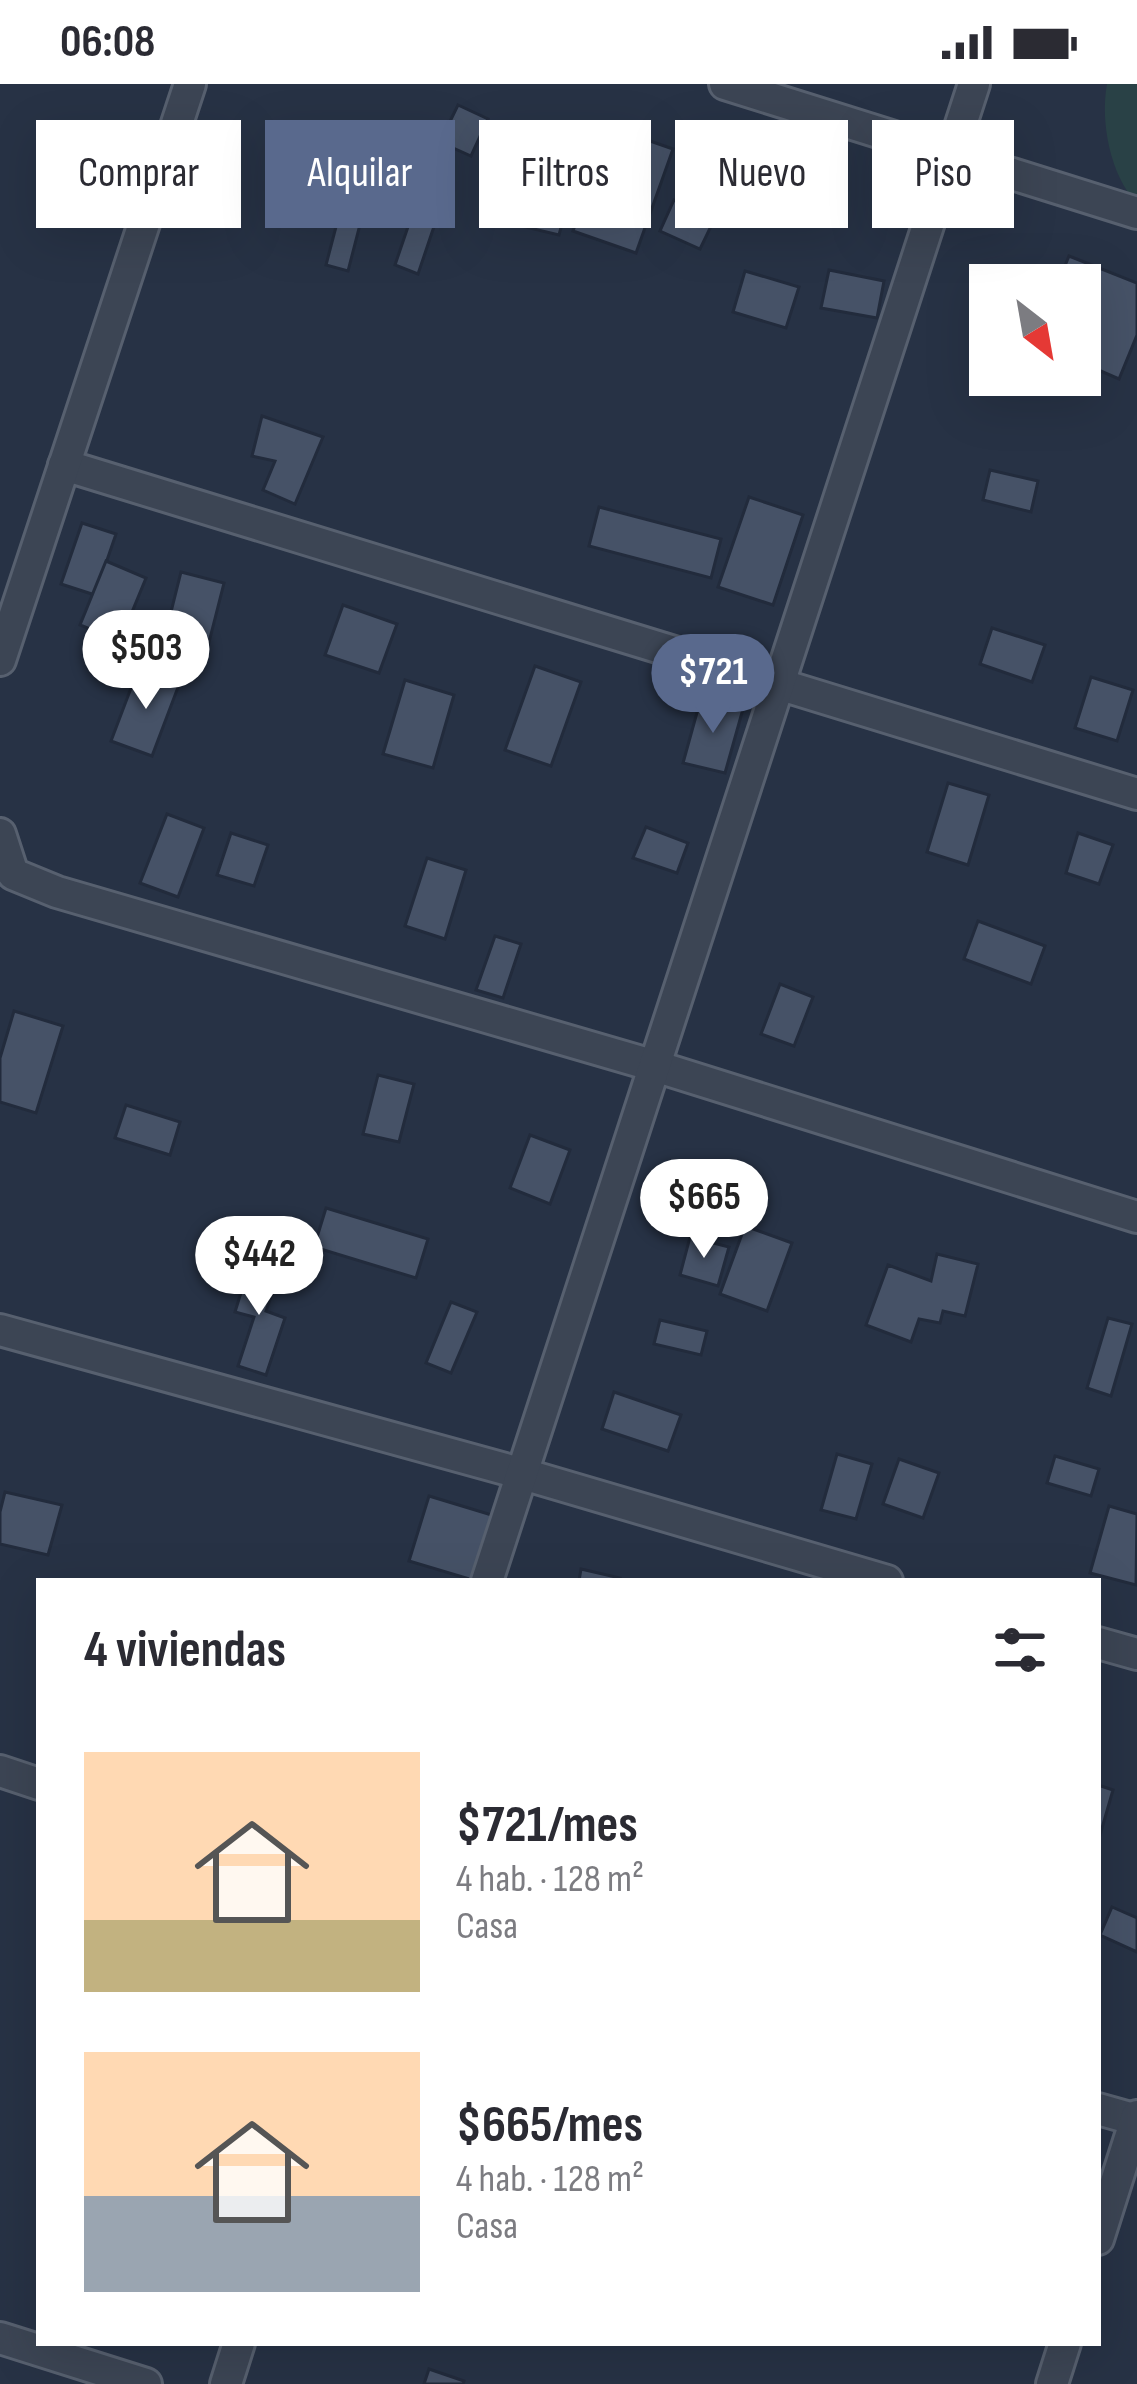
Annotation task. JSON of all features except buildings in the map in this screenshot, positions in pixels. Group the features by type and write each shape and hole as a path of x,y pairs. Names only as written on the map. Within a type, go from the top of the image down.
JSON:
{"street":[{"path":"0,659 190,84"},
{"path":"725,84 872,130"},
{"path":"962,120 974,84"},
{"path":"1014,174 1137,213"},
{"path":"489,1578 927,228"},
{"path":"64,465 1137,794"},
{"path":"0,834 13,874 57,892 656,1066 1137,1217"},
{"path":"0,1330 524,1474 877,1578"},
{"path":"1101,1644 1137,1654"},
{"path":"0,1772 36,1783"},
{"path":"1101,2110 1137,2119 1101,2230"},
{"path":"0,2338 146,2384"},
{"path":"226,2384 238,2346"},
{"path":"1052,2384 1064,2346"}],"green space":[{"path":"1107,84 1137,84 1137,203 1120,178 1109,147"}]}
